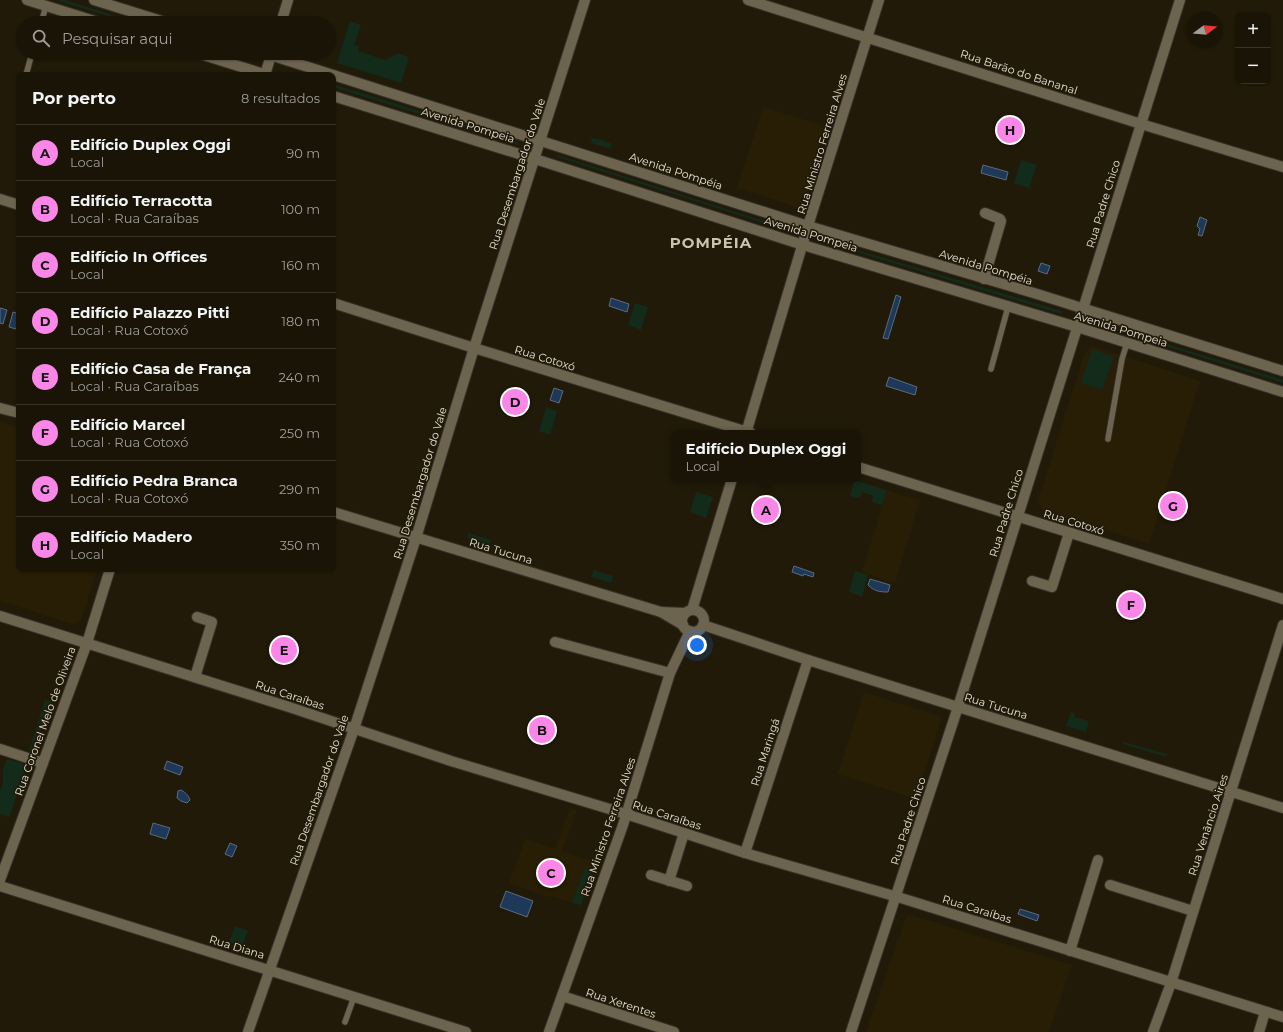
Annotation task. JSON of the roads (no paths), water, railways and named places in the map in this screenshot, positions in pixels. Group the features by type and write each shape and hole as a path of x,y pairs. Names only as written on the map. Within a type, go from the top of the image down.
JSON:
{"street":[{"path":"27,0 78,16"},
{"path":"94,0 145,16"},
{"path":"283,16 288,0"},
{"name":"Rua Desembargador do Vale","path":"248,1032 354,729 416,538 474,348 585,0"},
{"name":"Rua Barão do Bananal","path":"748,0 1141,124 1283,167"},
{"name":"Rua Ministro Ferreira Alves","path":"749,430 808,226 879,0"},
{"name":"Rua Padre Chico","path":"851,1032 958,707 1180,0"},
{"path":"219,60 257,72"},
{"path":"266,72 268,60"},
{"name":"Avenida Pompéia","path":"288,60 325,72"},
{"name":"Avenida Pompéia","path":"336,75 808,226 1083,309"},
{"name":"Avenida Pompeia","path":"336,97 803,245 1077,327 1283,392"},
{"path":"0,199 16,204"},
{"path":"984,279 1001,221 1000,219 985,213"},
{"name":"Rua Cotoxó","path":"336,304 738,430"},
{"name":"Avenida Pompeia","path":"1083,309 1283,371"},
{"path":"0,408 16,413"},
{"name":"Rua Cotoxó","path":"861,468 1283,599"},
{"path":"689,611 731,482"},
{"name":"Rua Tucuna","path":"336,513 662,612 686,628"},
{"path":"1032,581 1052,587 1069,533"},
{"name":"Rua Coronel Melo de Oliveira","path":"0,880 87,643 109,572"},
{"path":"696,610 702,614 703,625 698,630 686,628 682,621 683,616 689,611 696,610"},
{"name":"Rua Tucuna","path":"662,612 689,611"},
{"name":"Rua Caraíbas","path":"0,616 195,677 451,761 626,814 745,853 896,896 1170,983 1283,1017"},
{"path":"195,677 212,622 197,617"},
{"name":"Rua Tucuna","path":"703,625 808,660 1283,808"},
{"name":"Rua Venâncio Aires","path":"1153,1032 1193,911 1283,625"},
{"name":"Rua Ministro Ferreira Alves","path":"549,1032 626,814 670,673 686,628"},
{"path":"555,642 670,673"},
{"name":"Rua Maringá","path":"745,853 808,660"},
{"path":"0,749 43,763"},
{"path":"669,881 684,833"},
{"path":"1070,951 1098,860"},
{"path":"651,875 687,886"},
{"path":"1110,885 1193,911"},
{"name":"Rua Diana","path":"0,886 466,1032"},
{"name":"Rua Xerentes","path":"562,996 674,1032"},
{"path":"1259,1032 1265,1012"}],"lane":[{"path":"43,16 46,6"},
{"path":"27,72 30,60"},
{"path":"991,369 1008,307"},
{"path":"1108,439 1122,359 1127,343"},
{"path":"345,1022 354,997"}],"water":[{"path":"983,165 1008,172 1006,180 981,173"},
{"path":"1200,217 1207,220 1202,236 1198,235 1200,229 1197,226"},
{"path":"1041,263 1050,266 1047,274 1038,271"},
{"path":"896,295 901,297 888,339 883,338"},
{"path":"611,298 629,304 627,312 609,306"},
{"path":"0,308 7,310 3,324 0,323"},
{"path":"13,312 16,313 16,329 9,327"},
{"path":"889,377 917,387 915,395 886,386"},
{"path":"554,388 563,391 559,403 550,400"},
{"path":"794,566 814,573 813,577 804,574 803,576 792,572"},
{"path":"870,579 890,585 888,592 872,589 868,585"},
{"path":"167,761 183,767 180,775 164,769"},
{"path":"181,790 187,794 190,800 187,803 177,798 178,791"},
{"path":"153,823 170,828 166,839 150,834"},
{"path":"230,843 237,846 232,857 225,854"},
{"path":"506,891 533,901 527,917 500,907"},
{"path":"1020,909 1039,915 1037,921 1018,914"}],"place":[{"name":"Edifício Madero","path":"1010,130"},
{"name":"Edifício Palazzo Pitti","path":"515,402"},
{"name":"Edifício Pedra Branca","path":"1173,506"},
{"name":"Edifício Duplex Oggi","path":"766,510"},
{"name":"Edifício Marcel","path":"1131,605"},
{"name":"Edifício Casa de França","path":"284,650"},
{"name":"Edifício Terracotta","path":"542,730"},
{"name":"Edifício In Offices","path":"551,873"}],"district":[{"name":"POMPÉIA","path":"711,242"}]}
